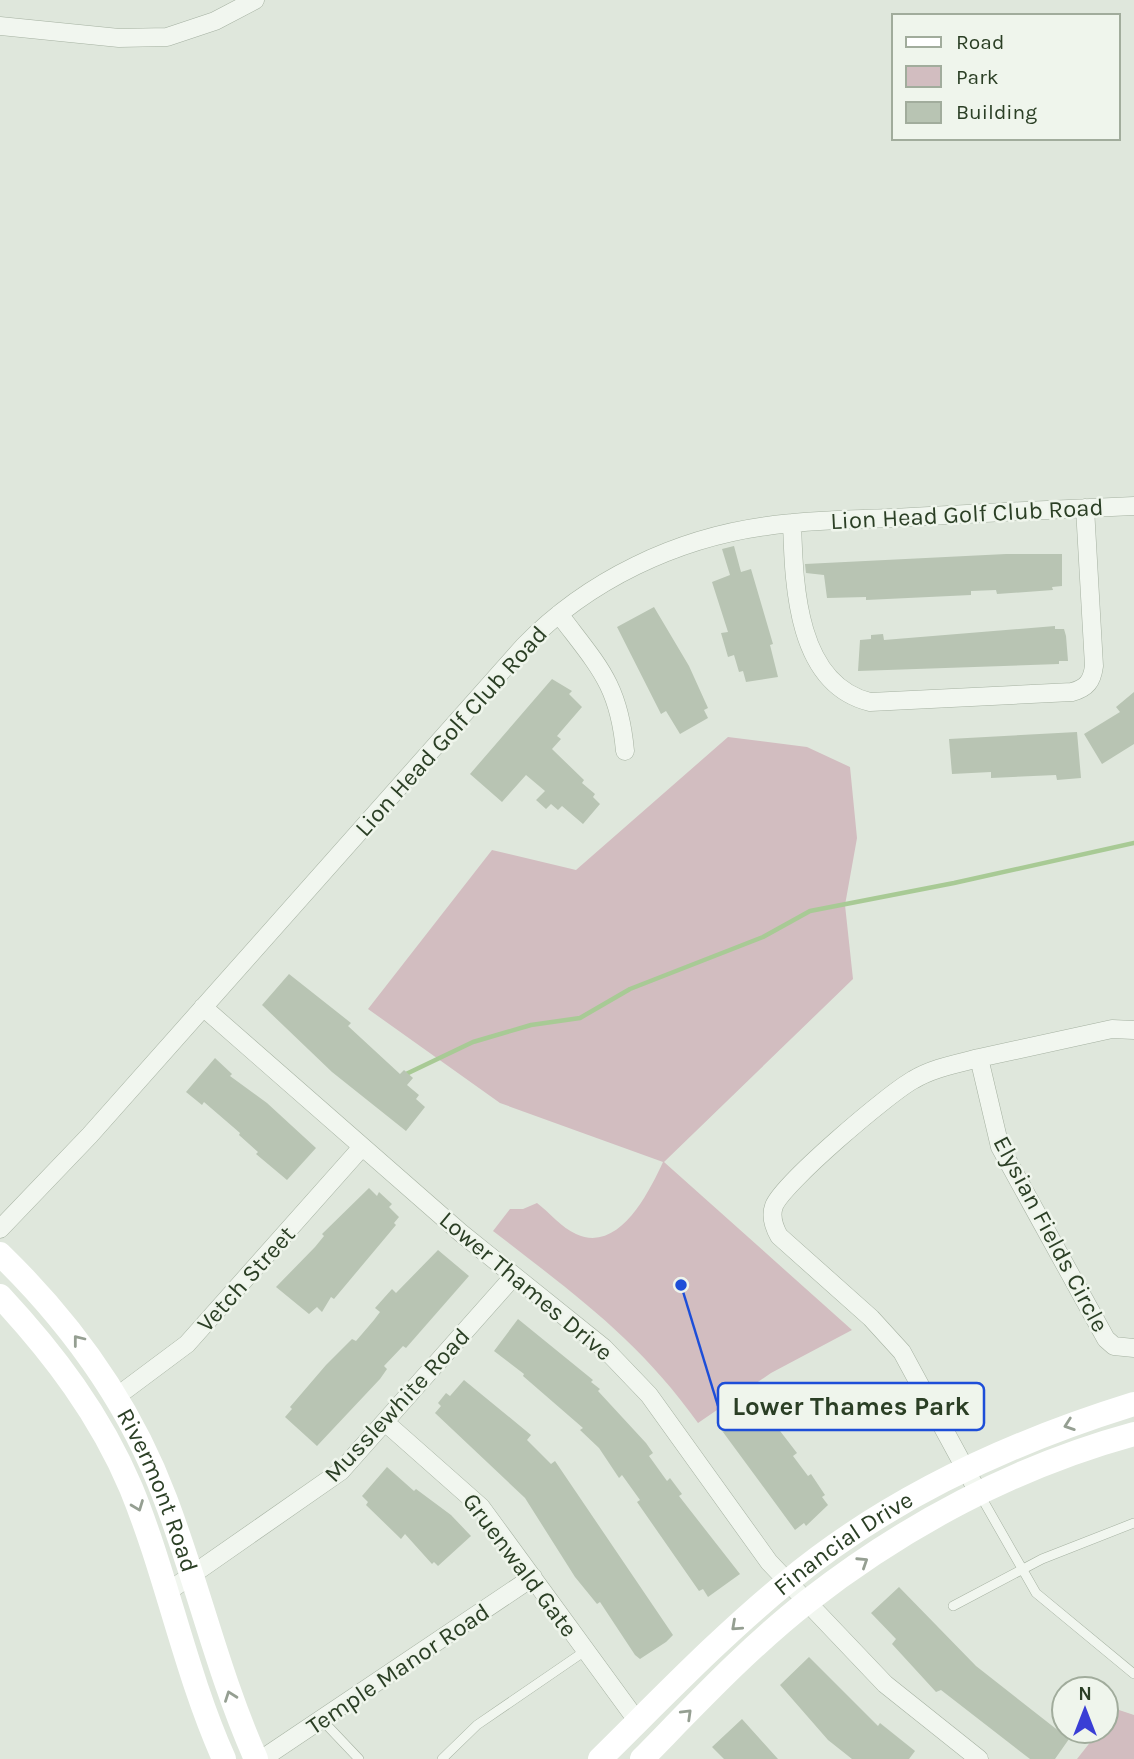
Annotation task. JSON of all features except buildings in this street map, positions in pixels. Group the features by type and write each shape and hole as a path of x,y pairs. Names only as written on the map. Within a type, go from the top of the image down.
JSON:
{"street":[{"path":"0,26 119,38 167,37 215,21 255,0"},
{"name":"Lion Head Golf Club Road","path":"0,1229 89,1135 480,695 559,614 624,572 667,552 733,531 792,523 1134,506"},
{"path":"792,523 796,593 809,640 821,668 858,699 870,702 1072,692 1082,689 1088,683 1094,666 1085,508"},
{"path":"559,614 604,674 615,695 622,716 625,751"},
{"name":"Lower Thames Drive","path":"203,1007 362,1147 514,1276 584,1331 626,1370 649,1395 769,1562 885,1684 979,1759"},
{"path":"979,1494 902,1352 871,1318 779,1237 772,1220 774,1205 788,1186 892,1093 937,1069 1112,1029 1134,1030"},
{"name":"Elysian Fields Circle","path":"979,1058 1000,1147 1106,1339 1124,1350 1134,1348"},
{"name":"Vetch Street","path":"116,1397 187,1344 362,1147"},
{"name":"Rivermont Road","path":"0,1254 61,1319 116,1397 152,1466 192,1575 228,1693 256,1759"},
{"name":"Musslewhite Road","path":"166,1593 323,1485 354,1460 514,1276"},
{"name":"Rivermont Road","path":"0,1296 68,1376 96,1419 130,1488 195,1685 224,1759"},
{"name":"Financial Drive","path":"600,1759 726,1636 788,1581 877,1517 965,1468 1054,1430 1134,1404"},
{"name":"Gruenwald Gate","path":"386,1423 481,1507 638,1722"},
{"name":"Financial Drive","path":"655,1754 808,1602 855,1567 922,1524 979,1494 1035,1469 1134,1434"},
{"name":"Temple Manor Road","path":"262,1759 533,1577"}],"lane":[{"path":"979,1494 1036,1593 1134,1674"},
{"path":"953,1606 1022,1570 1134,1523"},
{"path":"442,1759 477,1725 586,1651"},
{"path":"322,1720 359,1759"}],"green space":[{"path":"728,737 807,747 850,767 857,838 845,905 853,979 664,1162 852,1330 771,1373 698,1423 652,1366 628,1342 577,1297 493,1231 510,1209 523,1209 537,1203 576,1234 592,1238 606,1235 619,1228 641,1203 663,1162 500,1103 368,1009 492,850 576,870"},
{"path":"1120,1710 1134,1715 1134,1759 1077,1759 1088,1745 1120,1745"}],"waterway":[{"path":"404,1075 473,1042 531,1025 580,1018 630,989 763,937 810,911 954,883 1134,843"}],"place":[{"name":"Lower Thames Park","path":"681,1285"}]}
